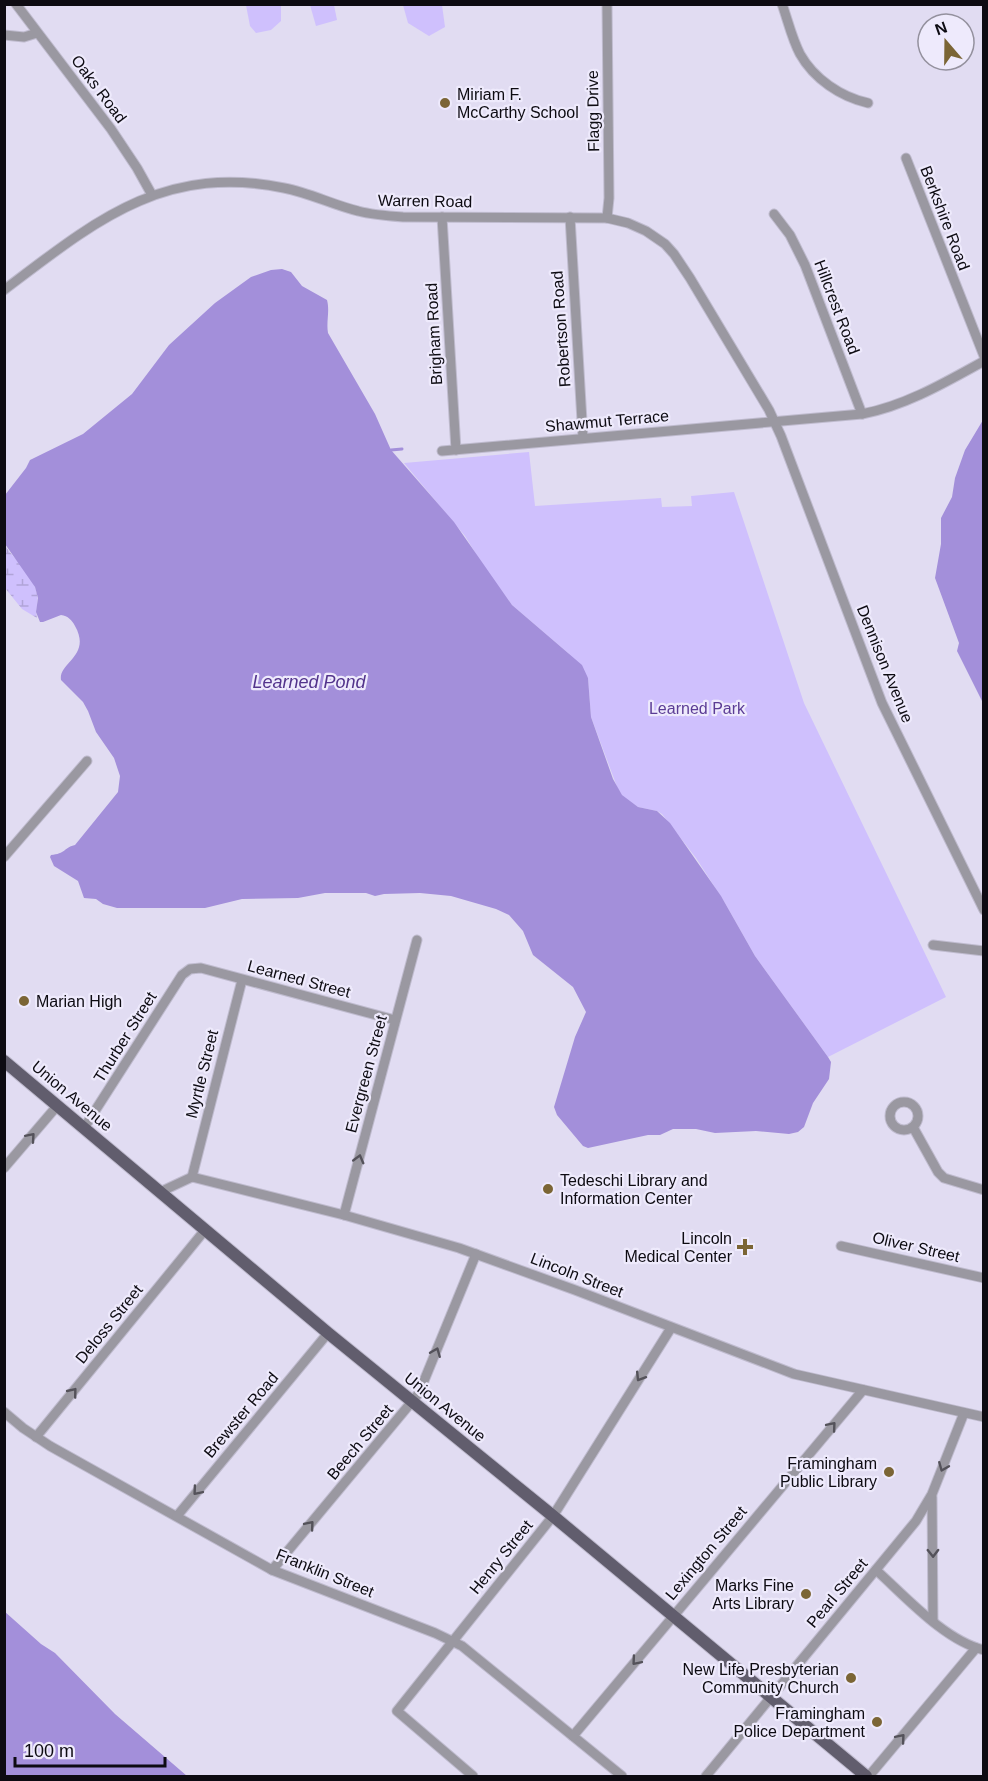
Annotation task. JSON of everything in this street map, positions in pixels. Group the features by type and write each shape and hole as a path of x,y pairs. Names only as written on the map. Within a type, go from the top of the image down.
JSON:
{"main road":[{"name":"Union Avenue","path":"4,1060 328,1333 868,1776"}],"street":[{"name":"Oaks Road","path":"16,4 126,151 152,195"},
{"name":"Flagg Drive","path":"607,4 609,198 607,218"},
{"path":"782,4 796,44 811,69 841,93 868,103"},
{"path":"4,35 24,37 37,33"},
{"name":"Berkshire Road","path":"906,158 984,356"},
{"name":"Warren Road","path":"4,290 92,225 116,211 152,195 194,185 226,182 255,183 302,192 372,214 442,217 607,218 628,223 646,231 660,240 674,254 697,288 775,421"},
{"name":"Hillcrest Road","path":"774,214 790,236 805,265 862,414"},
{"name":"Brigham Road","path":"442,217 456,450"},
{"name":"Robertson Road","path":"570,217 583,438"},
{"name":"Shawmut Terrace","path":"442,451 862,414 882,410 930,390 984,361"},
{"name":"Dennison Avenue","path":"775,421 878,694 984,910"},
{"path":"4,857 87,760"},
{"name":"Evergreen Street","path":"344,1215 417,940"},
{"path":"933,945 984,951"},
{"name":"Learned Street","path":"195,968 395,1020"},
{"name":"Thurber Street","path":"84,1128 182,975 195,968"},
{"name":"Myrtle Street","path":"192,1177 242,980"},
{"path":"4,1168 57,1106"},
{"path":"913,1127 938,1172 944,1178 984,1190"},
{"path":"160,1192 192,1177"},
{"name":"Lincoln Street","path":"192,1177 344,1215 476,1254 776,1369 984,1417"},
{"name":"Deloss Street","path":"36,1437 204,1230"},
{"name":"Oliver Street","path":"841,1246 984,1278"},
{"name":"Beech Street","path":"272,1570 413,1402 424,1382 476,1254"},
{"name":"Henry Street","path":"474,1776 397,1711 553,1516 671,1328"},
{"name":"Brewster Road","path":"177,1516 328,1333"},
{"name":"Lexington Street","path":"573,1736 863,1390"},
{"name":"Franklin Street","path":"4,1412 36,1437 272,1570 452,1641 473,1654 622,1776"},
{"name":"Pearl Street","path":"706,1776 916,1521 932,1494 964,1413"},
{"path":"932,1494 933,1620"},
{"path":"868,1776 980,1649 962,1641 933,1620 876,1570"}],"green space":[{"path":"246,5 281,5 281,21 271,30 256,33 250,26"},
{"path":"310,5 334,5 337,20 316,26"},
{"path":"403,5 442,5 445,27 429,36 408,23"},
{"name":"Learned Park","path":"529,452 535,506 661,498 662,507 692,506 691,496 734,492 804,703 946,997 828,1057 755,956 696,858 662,814 638,807 619,792 591,717 588,678 568,653 512,605 465,536 404,463"},
{"path":"4,544 32,580 37,597 37,618 22,609 5,588"}],"water":[{"name":"Learned Pond","path":"282,269 291,272 302,286 327,300 328,333 375,414 391,450 454,522 512,605 582,665 588,678 591,717 613,779 622,795 638,807 657,811 670,823 721,896 755,956 831,1062 829,1079 813,1103 804,1127 798,1132 789,1134 756,1131 715,1133 696,1129 673,1129 660,1135 648,1135 588,1148 583,1146 557,1115 554,1107 575,1037 586,1012 573,987 533,955 523,931 509,915 496,909 451,896 420,893 375,896 366,893 325,893 298,898 242,899 205,908 117,908 103,904 96,899 84,898 78,881 54,866 51,855 75,845 118,792 120,776 114,758 96,732 83,702 61,680 61,674 80,645 75,626 70,619 61,615 40,622 36,612 38,598 35,587 5,544 5,495 30,460 83,434 132,394 169,345 215,303 251,277"},
{"path":"983,420 983,703 957,651 959,643 935,578 941,544 941,518 952,497 955,478 965,450"},
{"path":"4,1611 41,1644 55,1653 115,1714 187,1776 5,1776"}],"waterway":[{"path":"391,450 402,449"}],"place":[{"name":"Miriam F. McCarthy School","path":"445,103"},
{"name":"Marian High","path":"24,1001"},
{"name":"Tedeschi Library and Information Center","path":"548,1189"},
{"name":"Lincoln Medical Center","path":"745,1247"},
{"name":"Framingham Public Library","path":"889,1472"},
{"name":"Marks Fine Arts Library","path":"806,1594"},
{"name":"New Life Presbyterian Community Church","path":"851,1678"},
{"name":"Framingham Police Department","path":"877,1722"}]}
